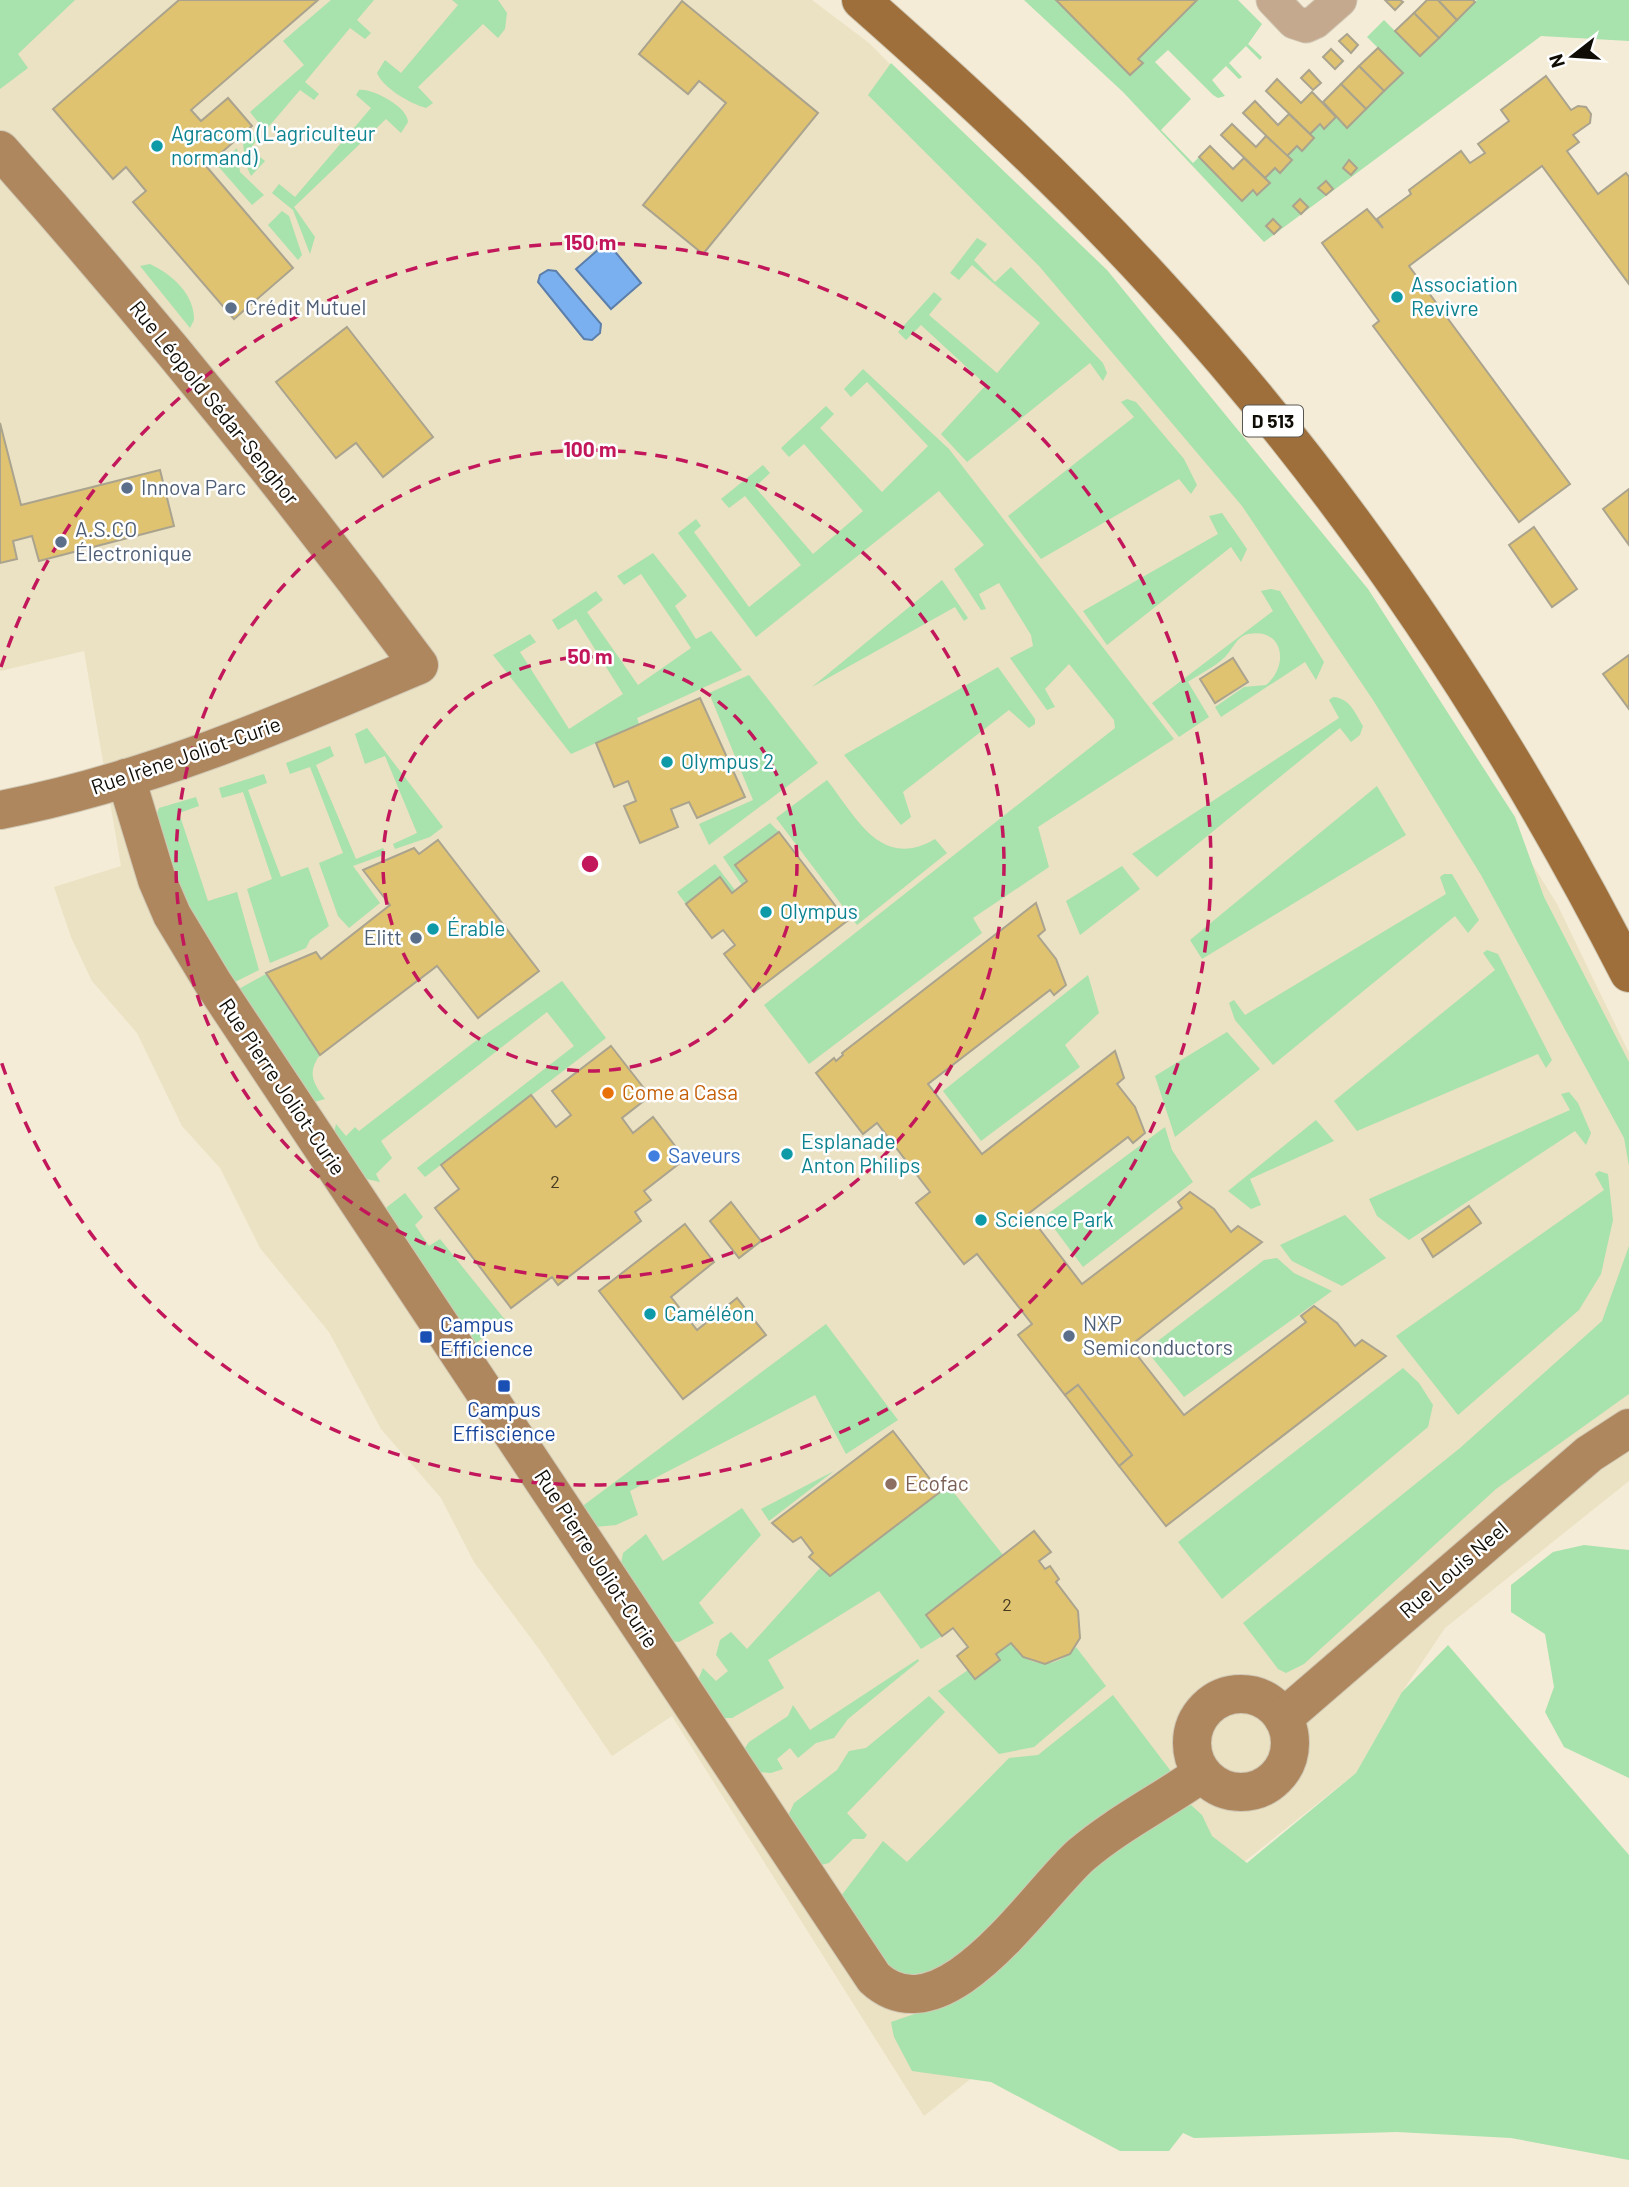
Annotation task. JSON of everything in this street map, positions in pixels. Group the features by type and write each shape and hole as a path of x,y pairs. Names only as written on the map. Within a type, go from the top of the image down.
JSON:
{"main road":[{"name":"D 513","path":"861,0 966,93 1159,286 1326,487 1435,637 1483,712 1545,814 1629,973"}],"street":[{"path":"1273,0 1294,22 1306,26 1315,22 1340,0"},
{"name":"Rue Léopold Sédar-Senghor","path":"0,149 114,278 185,364 419,664"},
{"name":"Rue Irène Joliot-Curie","path":"0,810 126,778 264,730 419,664"},
{"name":"Rue Pierre Joliot-Curie","path":"126,778 162,892 172,915 213,983 874,1978 887,1990 902,1996 915,1995 957,1979 981,1962 1083,1853 1201,1774"},
{"name":"Rue Louis Neel","path":"1283,1718 1589,1454 1629,1428"},
{"path":"1232,1694 1259,1697 1283,1718 1289,1731 1288,1759 1272,1782 1260,1789 1235,1793 1222,1790 1201,1774 1195,1763 1191,1736 1205,1709 1217,1699 1232,1694"}],"shaded area":[{"name":"Campus Effiscience","path":"0,0 812,0 869,43 1041,216 1387,631 1557,904 1629,1053 1629,1481 1445,1628 1402,1692 1356,1773 924,2116 672,1716 612,1756 539,1649 474,1562 441,1498 381,1429 329,1332 260,1248 220,1168 182,1126 137,1033 92,981 71,937 54,887 121,866 84,651 0,671"}],"green space":[{"path":"0,0 75,0 18,54 28,68 0,89"},
{"path":"331,0 374,0 357,20 371,33 365,39 350,28 305,82 319,94 314,100 300,90 265,131 250,112 304,65 283,41"},
{"path":"452,0 498,0 507,13 505,29 498,38 483,24 418,87 433,103 426,108 398,95 377,73 385,60 401,73 458,5"},
{"path":"1024,0 1056,0 1130,75 1143,63 1138,59 1197,0 1238,0 1262,24 1248,44 1262,57 1260,60 1246,46 1229,63 1242,77 1239,79 1226,66 1212,80 1225,96 1218,98 1213,95 1168,50 1155,62 1191,99 1161,130 1193,163 1199,157 1242,201 1253,190 1257,195 1269,183 1265,178 1275,168 1280,172 1291,161 1287,156 1297,146 1302,151 1314,139 1310,134 1320,124 1324,128 1336,117 1347,127 1403,73 1367,37 1384,20 1420,56 1477,0 1629,0 1629,41 1541,36 1264,242 1123,92"},
{"path":"891,63 1107,270 1368,589 1515,817 1544,897 1629,1062 1629,1166 1624,1138 1481,875 1373,700 1242,506 1039,266 868,95"},
{"path":"359,90 372,92 396,105 408,122 401,133 386,119 294,207 315,237 310,254 293,210 272,193 279,184 295,197 371,108 356,95"},
{"path":"256,132 260,136 250,149 265,161 251,176 245,163 243,142"},
{"path":"237,148 240,172 264,195 252,205 218,166"},
{"path":"282,211 289,216 302,255 298,260 268,225"},
{"path":"977,238 987,244 974,260 995,282 1011,267 1103,363 1107,373 1103,381 1090,363 967,462 941,434 986,385 921,325 906,340 898,332 934,292 942,299 929,315 997,373 1040,323 972,265 959,280 950,273"},
{"path":"150,264 167,274 186,294 193,311 194,320 190,328 140,266"},
{"path":"863,369 949,449 1174,739 1038,827 1049,867 973,918 982,933 809,1064 764,1005 1115,728 1114,720 1069,664 1045,689 1055,707 1047,710 1010,658 1033,646 1031,635 999,583 979,594 986,609 981,610 954,569 984,545 939,491 756,637 678,533 696,519 701,526 694,532 749,607 801,565 745,496 729,508 721,499 763,465 770,473 755,487 813,554 863,511 804,444 789,457 781,448 826,406 834,414 820,428 882,492 928,446 867,382 851,397 844,389"},
{"path":"1127,399 1136,402 1184,459 1197,485 1191,494 1179,479 1041,559 1008,516 1134,417 1121,402"},
{"path":"1222,513 1247,549 1241,562 1231,547 1107,645 1083,611 1218,534 1209,516"},
{"path":"653,553 687,596 675,606 696,639 711,631 742,670 637,718 639,724 571,754 493,655 530,634 536,642 520,652 569,729 623,694 576,619 558,630 552,620 596,591 603,600 587,612 638,685 691,648 641,574 624,585 617,576"},
{"path":"942,580 968,618 964,621 955,607 812,687"},
{"path":"1261,591 1280,591 1324,662 1316,680 1305,662 1221,717 1215,707 1244,687 1266,685 1278,668 1279,649 1275,642 1260,633 1248,634 1238,640 1221,661 1188,682 1209,717 1179,737 1152,703 1273,611"},
{"path":"998,667 1035,719 1035,724 1029,728 1009,710 903,792 911,817 901,825 844,755"},
{"path":"749,675 818,763 709,845 699,824 753,800 709,693"},
{"path":"1333,697 1344,700 1351,707 1363,726 1360,735 1351,742 1340,728 1157,877 1132,854 1339,718 1329,700"},
{"path":"367,728 443,827 430,837 395,849 393,844 417,833 385,756 365,764 355,734"},
{"path":"330,746 334,756 316,765 356,859 383,848 386,854 353,866 380,903 349,928 338,916 319,863 343,853 310,767 290,774 286,763"},
{"path":"264,774 267,783 248,790 281,877 308,867 329,926 310,940 306,948 270,963 247,889 272,879 243,792 222,798 219,788"},
{"path":"827,780 860,823 885,844 899,848 916,847 935,839 947,853 857,925 776,818"},
{"path":"1377,786 1406,835 1202,959 1190,940"},
{"path":"196,797 199,806 179,813 208,901 237,892 259,970 231,984 191,927 154,820 159,808"},
{"path":"770,823 779,832 742,885 723,857"},
{"path":"715,864 735,890 732,893 720,878 686,904 677,892"},
{"path":"1122,866 1140,889 1080,935 1066,901"},
{"path":"1452,874 1479,920 1468,933 1455,916 1273,1065 1235,1020 1229,1003 1234,1000 1245,1015 1446,894 1440,877"},
{"path":"1487,950 1498,954 1552,1060 1546,1068 1538,1054 1357,1131 1334,1101 1495,970 1483,953"},
{"path":"266,974 320,1055 314,1067 313,1078 325,1099 311,1103 235,991"},
{"path":"1088,975 1099,1013 1065,1045 1080,1067 981,1141 943,1091"},
{"path":"562,981 606,1038 425,1177 417,1168 574,1046 547,1012 381,1141 392,1158 376,1174 380,1182 362,1178 333,1138 336,1124 346,1136 355,1127 359,1131 473,1043"},
{"path":"1227,1032 1260,1069 1175,1137 1155,1076"},
{"path":"1569,1092 1578,1103 1591,1133 1586,1145 1575,1131 1409,1240 1377,1216 1369,1199 1570,1110 1561,1094"},
{"path":"1316,1120 1334,1141 1250,1179 1261,1205 1251,1209 1228,1191"},
{"path":"1165,1127 1172,1150 1193,1182 1083,1267 1045,1216"},
{"path":"1599,1171 1608,1174 1613,1220 1601,1274 1579,1310 1458,1415 1396,1336 1604,1190 1595,1174"},
{"path":"405,1193 423,1217 415,1225 429,1246 440,1239 506,1321 476,1343 465,1324 456,1329 385,1220 387,1207"},
{"path":"1345,1215 1386,1258 1342,1286 1292,1261 1280,1245"},
{"path":"1629,1246 1629,1394 1496,1489 1304,1664 1286,1673 1278,1669 1243,1623 1460,1448 1602,1321"},
{"path":"1277,1258 1294,1273 1332,1291 1184,1397 1146,1350 1264,1260"},
{"path":"826,1324 898,1420 846,1454 815,1395 630,1491 638,1515 616,1525 595,1527 580,1508"},
{"path":"1403,1368 1419,1383 1433,1405 1428,1427 1222,1599 1178,1542"},
{"path":"834,1471 769,1521 761,1509"},
{"path":"951,1489 1003,1555 926,1615 942,1636 921,1649 879,1591 768,1660 784,1688 732,1718 722,1718 698,1680 703,1668 716,1681 728,1671 716,1655 720,1640 731,1632 747,1649 821,1567 938,1493"},
{"path":"742,1508 761,1535 699,1603 714,1623 679,1642 669,1641 621,1564 623,1553 646,1534 663,1561"},
{"path":"1584,1545 1629,1550 1629,1778 1564,1747 1545,1712 1554,1687 1545,1634 1511,1612 1511,1585 1553,1552"},
{"path":"1011,1643 1025,1658 1042,1663 1060,1660 1076,1647 1106,1686 1034,1747 999,1754 938,1691 968,1670 976,1679 1000,1660 996,1654"},
{"path":"1448,1645 1629,1855 1629,2160 1511,2138 1397,2132 1194,2138 1183,2133 1169,2151 1120,2151 991,2082 912,2071 894,2037 891,2022 935,2007 1100,1860 1154,1820 1191,1805 1202,1815 1212,1836 1247,1863 1356,1773 1402,1692"},
{"path":"918,1659 919,1661 848,1719 834,1738 816,1743 798,1758 790,1748 777,1759 783,1769 771,1773 758,1772 743,1751 749,1742 788,1716 793,1705 810,1730"},
{"path":"1113,1695 1173,1774 955,1968 895,1977 841,1896 883,1841 907,1862 1009,1758 1038,1755"},
{"path":"929,1696 945,1712 847,1813 867,1835 864,1839 853,1839 829,1863 821,1865 789,1825 789,1814 794,1803 837,1770 849,1751 866,1748"}],"water":[{"path":"607,242 641,283 611,309 576,269"},
{"path":"548,270 556,271 601,324 600,333 592,340 584,339 538,282 540,275"}],"building":[{"name":"Agracom (L'agriculteur normand)","path":"179,0 318,0 191,110 201,121 228,98 252,126 206,166 293,268 234,319 133,202 146,191 126,167 113,179 53,109"},
{"path":"1056,0 1197,0 1138,59 1143,63 1130,75"},
{"path":"1385,0 1400,0 1403,2 1395,10"},
{"path":"1427,0 1438,0 1457,20 1439,38 1414,13"},
{"path":"1438,0 1473,0 1475,2 1457,20"},
{"path":"682,1 818,113 703,254 643,205 726,103 699,81 688,94 639,54"},
{"path":"1414,13 1439,38 1420,56 1395,31"},
{"path":"1347,34 1358,45 1351,53 1339,41"},
{"path":"1378,48 1403,73 1384,91 1359,66"},
{"path":"1331,49 1343,61 1335,69 1323,57"},
{"path":"1359,66 1384,91 1366,109 1341,84"},
{"path":"1309,70 1321,83 1313,90 1301,78"},
{"name":"Association Revivre","path":"1546,76 1571,110 1578,106 1586,107 1591,114 1590,123 1573,135 1579,142 1567,151 1598,194 1626,173 1629,177 1629,284 1542,166 1409,266 1570,484 1519,522 1373,326 1379,321 1322,243 1367,209 1383,228 1377,219 1411,194 1409,190 1461,151 1470,163 1485,153 1478,144 1509,121 1501,110"},
{"path":"1277,79 1301,103 1312,92 1336,117 1324,129 1320,124 1310,134 1266,91"},
{"path":"1341,84 1366,109 1347,128 1323,102"},
{"path":"1255,101 1278,125 1289,114 1314,138 1302,151 1297,146 1287,156 1243,113"},
{"path":"1232,124 1256,147 1266,136 1292,160 1280,173 1275,168 1265,178 1221,135"},
{"path":"1210,146 1233,169 1244,158 1270,183 1257,195 1253,190 1242,201 1199,157"},
{"path":"1349,160 1357,168 1351,175 1343,168"},
{"path":"1326,181 1333,189 1326,195 1318,188"},
{"path":"1300,199 1308,207 1301,214 1293,206"},
{"path":"1273,219 1281,227 1274,234 1266,226"},
{"path":"347,327 433,437 383,477 356,443 336,458 276,382"},
{"name":"Innova Parc","path":"0,423 21,505 160,470 174,526 39,561 32,536 13,541 17,559 0,563"},
{"path":"1629,489 1629,545 1603,509"},
{"path":"1534,527 1577,589 1552,607 1509,545"},
{"path":"1629,655 1629,709 1603,674"},
{"path":"1233,658 1248,682 1215,703 1200,679"},
{"name":"Olympus 2","path":"700,698 745,797 697,818 689,802 671,809 678,827 640,843 624,806 636,801 628,781 614,787 596,743"},
{"name":"Olympus","path":"779,832 847,921 754,992 724,954 735,945 723,930 712,938 686,904 720,877 732,893 747,881 735,865"},
{"name":"Érable","path":"438,840 539,971 478,1018 437,966 320,1055 266,973 316,952 321,959 390,905 363,870 414,848 419,854"},
{"name":"Science Park","path":"1036,903 1045,930 1038,936 1056,959 1066,985 1054,995 1050,990 928,1084 982,1154 1115,1051 1124,1078 1117,1084 1135,1107 1145,1133 1133,1143 1128,1137 1028,1214 1082,1284 1182,1208 1178,1202 1190,1192 1214,1209 1231,1232 1238,1226 1262,1242 1130,1346 1184,1415 1306,1322 1301,1316 1314,1306 1337,1323 1355,1346 1362,1340 1386,1356 1166,1526 1119,1466 1132,1455 1078,1385 1065,1395 1018,1335 1032,1324 977,1254 964,1264 916,1203 930,1192 877,1123 863,1134 816,1073 834,1058 836,1061 842,1053"},
{"path":"611,1046 650,1096 622,1118 633,1133 653,1117 685,1159 644,1191 651,1200 635,1212 641,1221 558,1285 552,1277 511,1308 435,1208 459,1189 441,1165 531,1095 556,1127 571,1115 552,1091"},
{"path":"731,1202 761,1241 739,1258 710,1221"},
{"path":"1469,1206 1481,1223 1433,1257 1422,1239"},
{"name":"Caméléon","path":"685,1224 714,1262 671,1297 697,1330 737,1298 766,1335 683,1399 599,1291"},
{"path":"1078,1385 1132,1455 1119,1466 1065,1395"},
{"path":"893,1431 940,1492 830,1576 809,1557 813,1553 801,1537 793,1542 772,1523"},
{"path":"1034,1531 1051,1552 1039,1561 1045,1569 1050,1566 1059,1579 1056,1582 1078,1611 1080,1638 1070,1654 1045,1664 1023,1657 1011,1643 996,1654 1000,1660 975,1679 957,1656 968,1647 953,1628 942,1636 926,1615"}],"place":[{"name":"Agracom (L'agriculteur normand)","path":"157,146"},
{"name":"Association Revivre","path":"1397,297"},
{"name":"Crédit Mutuel","path":"231,308"},
{"name":"Innova Parc","path":"127,488"},
{"name":"A.S.CO Électronique","path":"61,542"},
{"name":"Olympus 2","path":"667,762"},
{"name":"Olympus","path":"766,912"},
{"name":"Érable","path":"433,929"},
{"name":"Elitt","path":"416,938"},
{"name":"Come a Casa","path":"608,1093"},
{"name":"Esplanade Anton Philips","path":"787,1154"},
{"name":"Saveurs","path":"654,1156"},
{"name":"Science Park","path":"981,1220"},
{"name":"Caméléon","path":"650,1314"},
{"name":"NXP Semiconductors","path":"1069,1336"},
{"name":"Campus Efficience","path":"426,1337"},
{"name":"Campus Effiscience","path":"504,1386"},
{"name":"Ecofac","path":"891,1484"}]}
